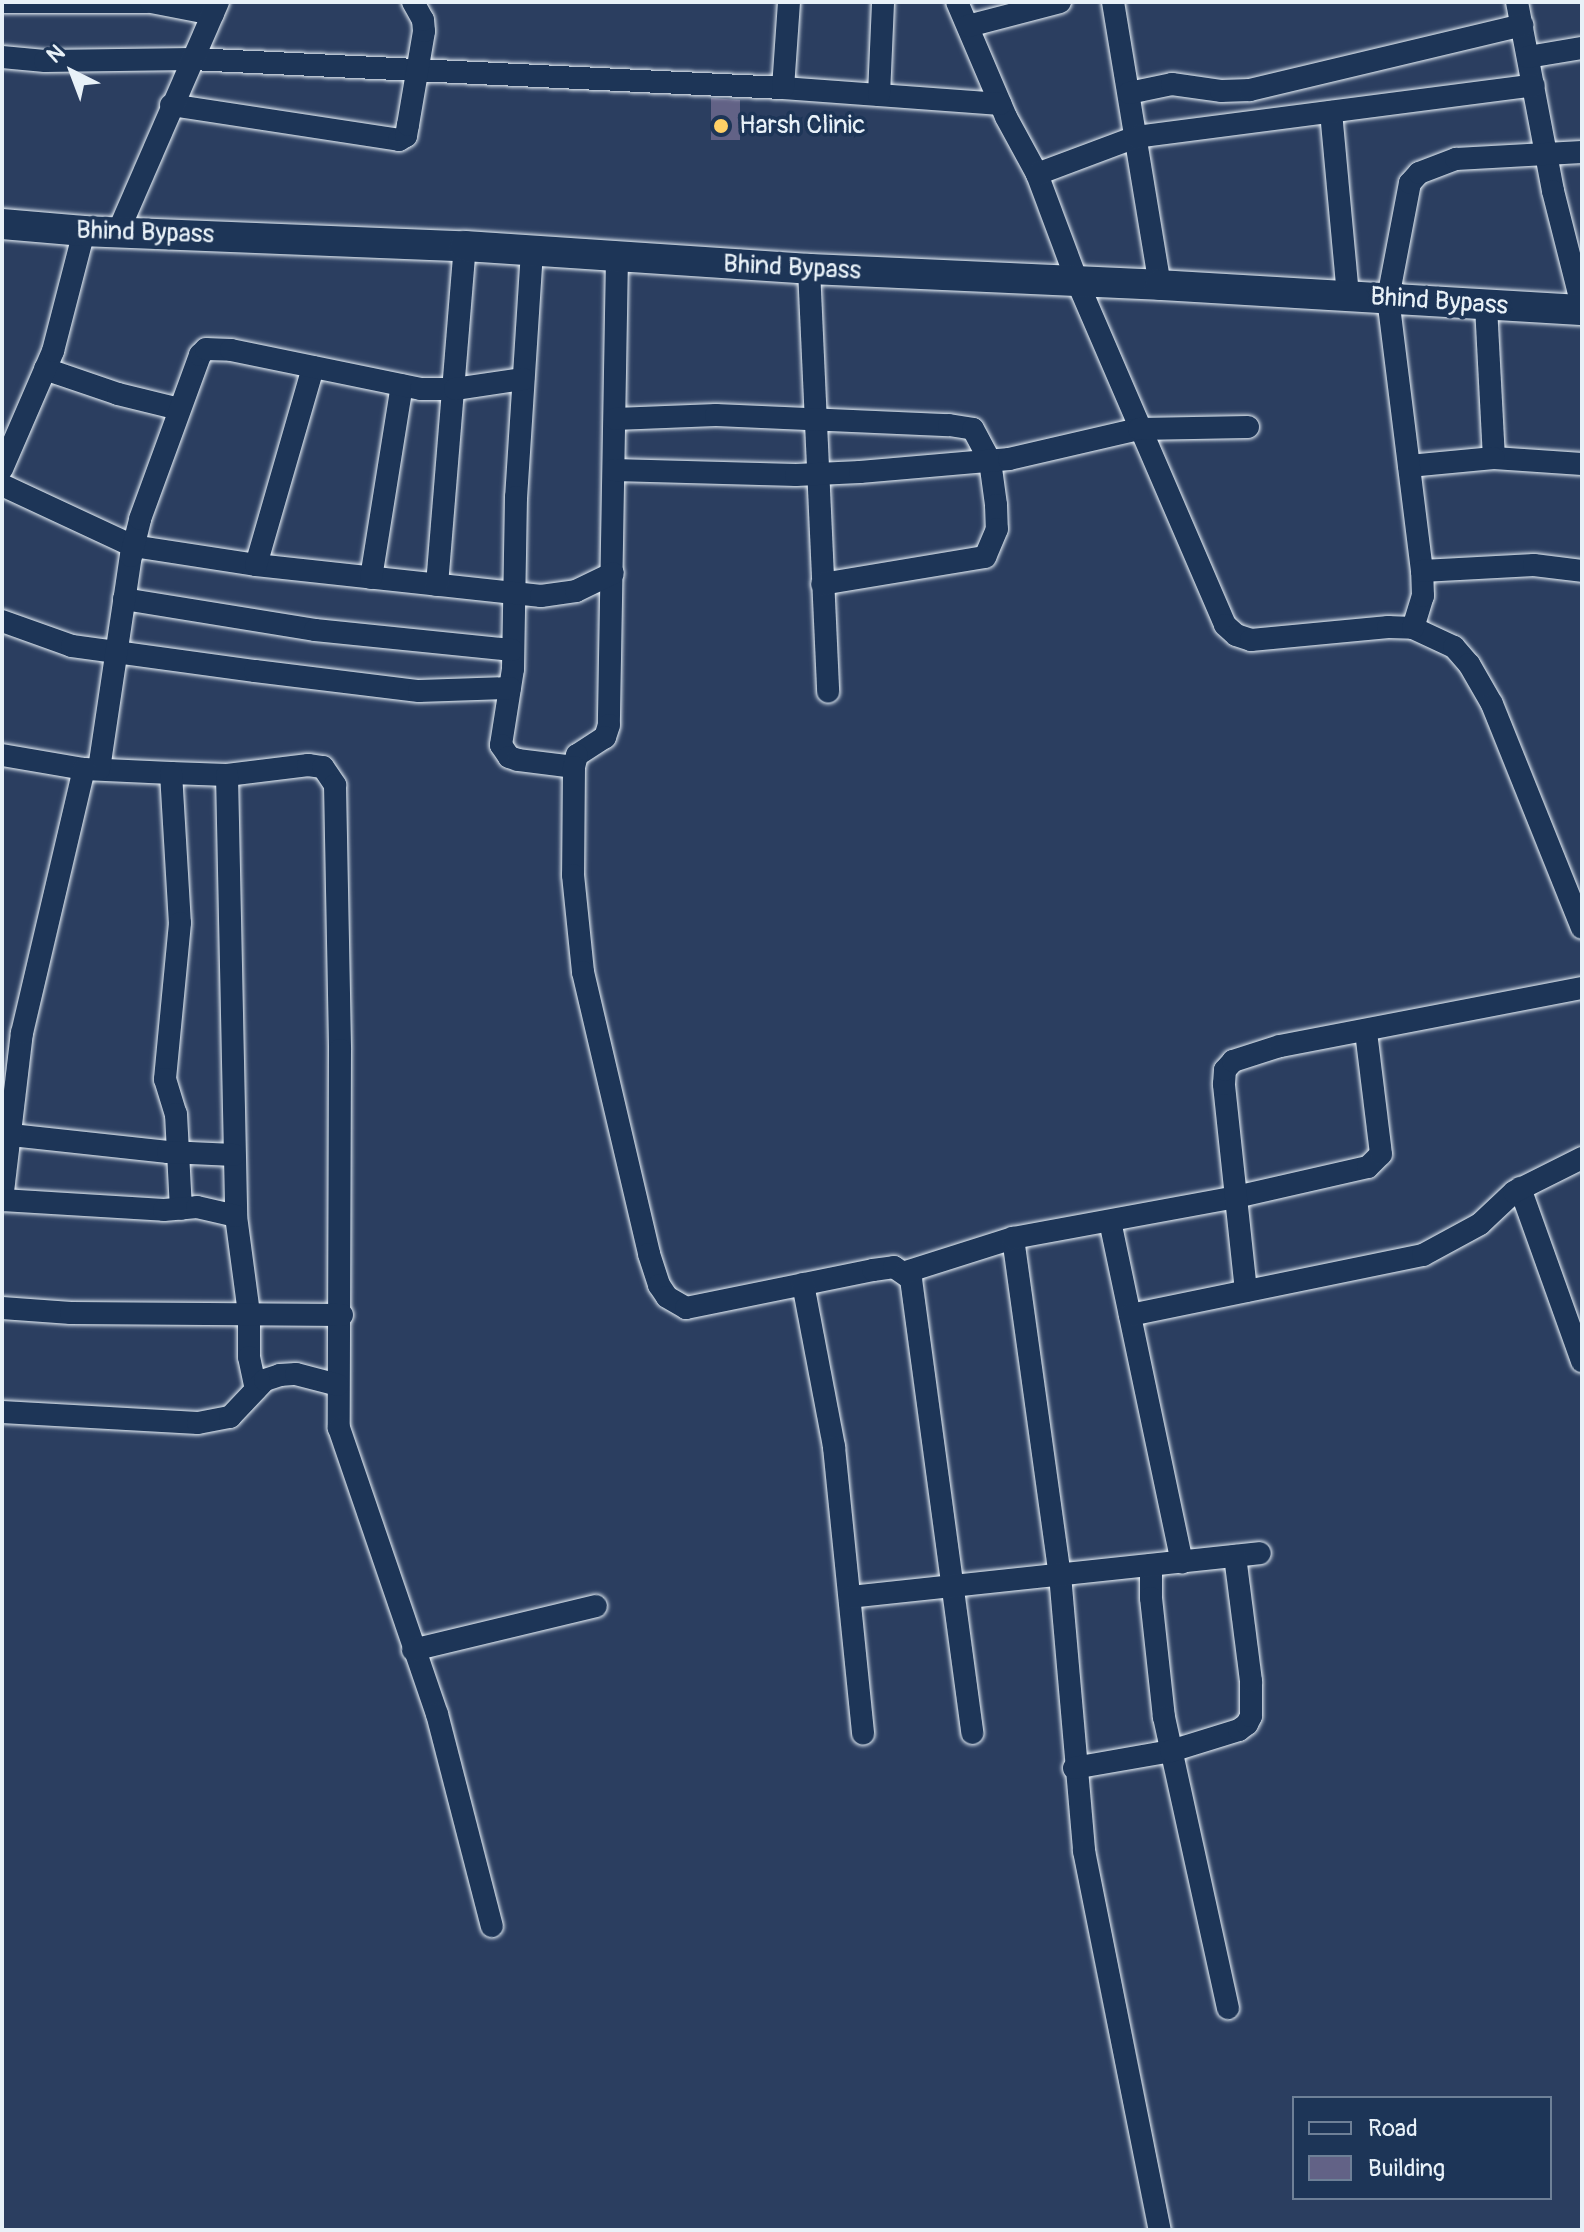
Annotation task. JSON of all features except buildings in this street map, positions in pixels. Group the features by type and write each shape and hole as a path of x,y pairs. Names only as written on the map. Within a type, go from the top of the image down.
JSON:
{"street":[{"path":"2,2 149,2 215,8 118,232"},
{"path":"171,105 399,140 406,136 424,31 418,8 413,2"},
{"path":"783,88 789,2"},
{"path":"879,95 883,2"},
{"path":"957,2 1000,104 1037,174 1077,281 1225,625 1236,635 1251,640 1388,627 1413,628 1454,647 1481,683 1577,902 1582,928"},
{"path":"1113,2 1160,285"},
{"path":"1517,2 1553,191 1582,308"},
{"path":"968,26 1048,4"},
{"path":"1129,93 1172,84 1221,91 1250,90 1522,25"},
{"path":"1528,57 1582,48"},
{"path":"2,57 45,61 192,59 783,88 1000,104"},
{"path":"1037,174 1136,137 1534,85"},
{"path":"1331,112 1348,297"},
{"path":"1413,628 1423,596 1422,571 1388,298 1410,183 1419,173 1456,159 1582,152"},
{"name":"Bhind Bypass","path":"2,224 84,231 465,246 809,269 1160,285 1486,306 1582,308"},
{"path":"2,469 9,435 45,369 75,274 84,231"},
{"path":"437,585 465,246"},
{"path":"532,251 523,379 510,688 501,737 504,752 518,760 574,767"},
{"path":"617,257 609,725 605,737 577,755 574,767 573,875 579,948 659,1285 667,1297 686,1308 894,1267 906,1272 911,1279 955,1586 972,1733"},
{"path":"809,269 828,692"},
{"path":"1486,306 1494,458"},
{"path":"236,1216 212,1209 2,1200 6,1135 22,1033 91,769 117,651 133,546 179,409 195,364 206,349 231,350 402,385 455,389 523,379"},
{"path":"256,565 313,367"},
{"path":"45,369 118,394 179,409"},
{"path":"371,578 402,385"},
{"path":"615,419 716,415 965,426 980,439 990,461 997,529 985,557 977,562 822,584"},
{"path":"614,470 818,473 990,461 1033,455 1139,429 1248,427"},
{"path":"1409,466 1494,458 1582,464"},
{"path":"2,485 133,546 256,565 513,593 560,595 613,573"},
{"path":"1422,571 1534,565 1582,571"},
{"path":"124,599 283,625 512,650"},
{"path":"2,621 56,642 419,691 510,688"},
{"path":"2,755 91,769 227,775 308,765 323,767 335,785 342,1315 339,1428 452,1764 492,1926"},
{"path":"171,773 180,923 165,1079 176,1114 181,1153 181,1209"},
{"path":"227,775 236,1216 249,1314 249,1357 256,1389"},
{"path":"1246,1291 1225,1070 1233,1061 1268,1049 1582,988"},
{"path":"906,1272 1013,1238 1236,1197 1353,1172 1376,1162 1381,1154 1380,1139 1366,1031"},
{"path":"6,1135 181,1153 234,1155"},
{"path":"1130,1315 1423,1255 1480,1224 1520,1188 1582,1158"},
{"path":"1520,1188 1582,1361"},
{"path":"1110,1221 1182,1562"},
{"path":"1013,1238 1060,1575 1074,1768 1084,1851 1160,2230"},
{"path":"803,1284 834,1447 863,1734"},
{"path":"2,1308 71,1313 342,1315"},
{"path":"2,1412 153,1422 221,1421 237,1412 256,1389 280,1375 296,1374 338,1385"},
{"path":"850,1597 1260,1553"},
{"path":"1074,1768 1171,1751 1239,1730 1251,1716 1251,1681 1235,1556"},
{"path":"1151,1565 1154,1635 1171,1751 1228,2008"},
{"path":"413,1650 596,1606"}],"place":[{"name":"Harsh Clinic","path":"721,126"}]}
